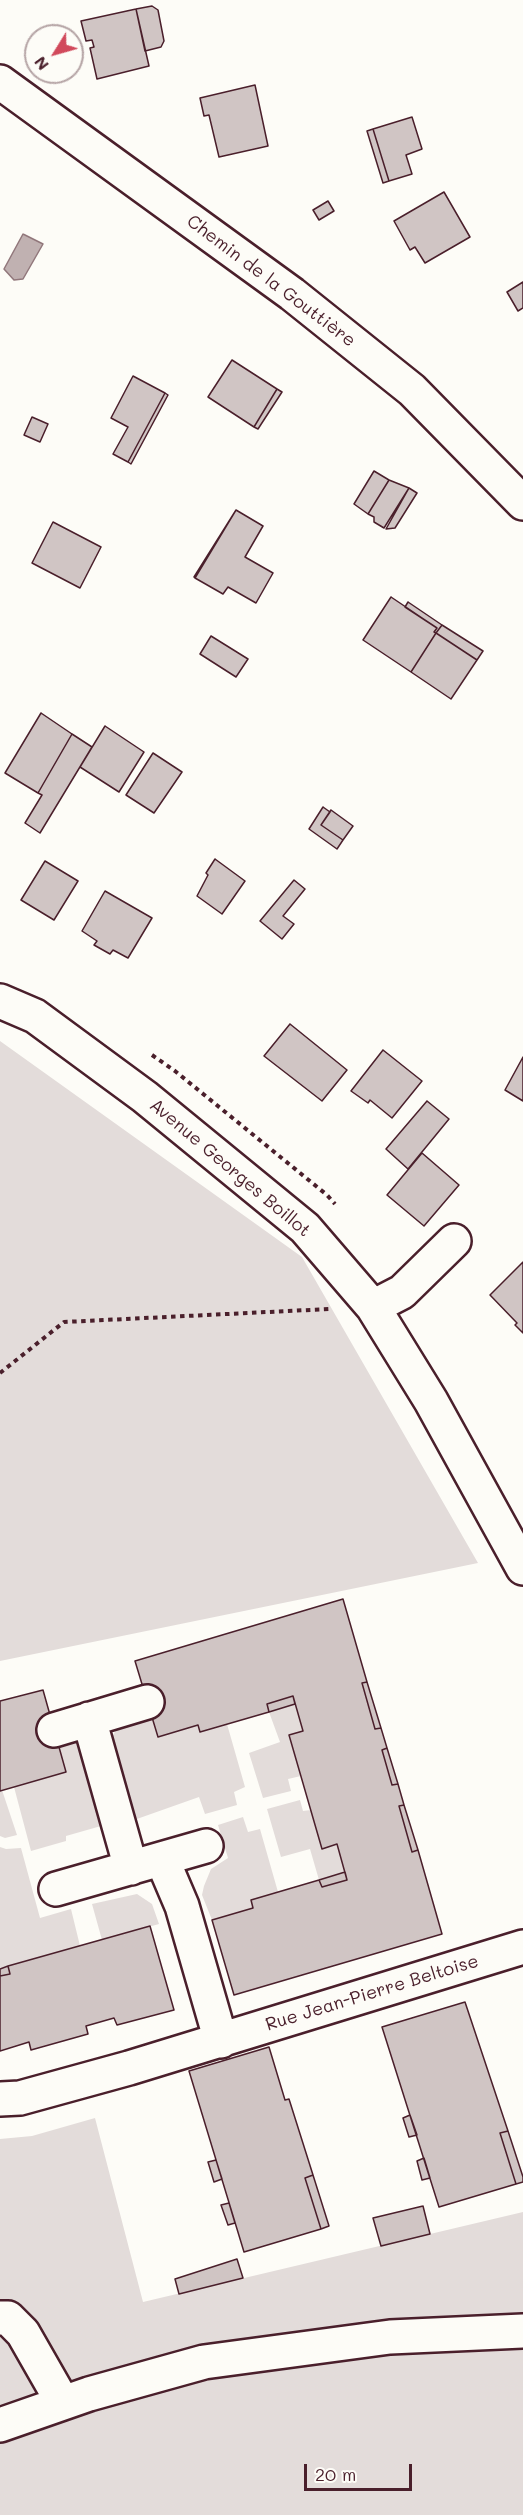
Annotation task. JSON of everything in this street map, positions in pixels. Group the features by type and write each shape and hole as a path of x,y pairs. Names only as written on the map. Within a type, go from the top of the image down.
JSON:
{"street":[{"name":"Chemin de la Gouttière","path":"0,82 292,294 402,383 523,503"},
{"name":"Avenue Georges Boillot","path":"0,1001 35,1016 145,1097 305,1228 373,1307 431,1401 523,1568"},
{"path":"373,1307 402,1292 454,1241"},
{"path":"54,1730 147,1702"},
{"path":"89,1719 131,1868"},
{"path":"56,1889 206,1846"},
{"path":"162,1859 182,1906 221,2041"},
{"name":"Rue Jean-Pierre Beltoise","path":"0,2099 20,2098 221,2041 523,1947"},
{"path":"0,2318 8,2318 23,2333 63,2403"},
{"path":"0,2425 63,2403 216,2361 390,2337 523,2331"}],"path":[{"path":"0,1372 64,1322 373,1307"}],"shaded area":[{"path":"23,234 43,244 23,279 14,280 4,269"},
{"path":"0,1041 302,1257 478,1563 0,1661"},
{"path":"295,1704 303,1731 289,1736 301,1776 288,1779 291,1791 263,1798 249,1753 280,1742 269,1712"},
{"path":"151,1714 158,1737 198,1725 200,1732 227,1724 245,1787 234,1792 237,1805 205,1814 199,1797 134,1820 112,1737 120,1723"},
{"path":"78,1740 108,1824 66,1836 66,1841 31,1851 14,1787 65,1772 58,1744"},
{"path":"2,1790 17,1835 5,1838 0,1836 0,1791"},
{"path":"300,1800 303,1811 311,1810 322,1849 337,1844 345,1872 319,1880 310,1849 281,1857 267,1809"},
{"path":"243,1817 248,1832 260,1829 278,1892 251,1900 253,1908 212,1920 202,1895 204,1886 211,1869 228,1858 218,1825"},
{"path":"0,1847 21,1848 40,1918 71,1909 80,1946 0,1969"},
{"path":"137,1894 152,1904 159,1924 102,1940 92,1904"},
{"path":"95,2118 143,2302 523,2212 523,2515 0,2515 0,2139 32,2136"}],"building":[{"path":"152,6 158,10 164,41 161,47 145,51 136,9"},
{"path":"136,9 149,66 97,79 90,48 94,47 92,40 86,41 84,24 81,21"},
{"path":"255,85 268,146 219,157 209,115 204,116 200,98"},
{"path":"412,117 422,149 406,155 412,174 389,181 373,129"},
{"path":"373,129 389,181 383,183 367,131"},
{"path":"444,192 470,237 425,263 415,247 410,250 394,221"},
{"path":"328,201 334,211 319,220 313,210"},
{"path":"523,282 523,308 518,311 507,292"},
{"path":"232,360 277,389 254,427 208,397"},
{"path":"133,376 165,393 128,462 113,454 128,427 111,418"},
{"path":"277,389 282,392 258,429 254,427"},
{"path":"165,393 168,395 131,464 128,462"},
{"path":"32,417 48,424 40,442 24,435"},
{"path":"374,471 389,480 368,514 354,504"},
{"path":"389,480 409,488 384,528 374,522 374,517 368,514"},
{"path":"409,488 417,493 395,528 386,529"},
{"path":"236,510 195,578 194,577"},
{"path":"236,510 263,526 245,557 273,573 256,603 228,587 223,594 195,578"},
{"path":"53,522 101,547 80,588 32,563"},
{"path":"391,597 437,628 411,672 363,640"},
{"path":"408,602 442,625 436,633 434,632 437,628 405,607"},
{"path":"442,625 483,651 477,660 436,633"},
{"path":"436,633 477,660 451,699 411,672"},
{"path":"211,636 248,659 236,677 200,654"},
{"path":"41,713 72,734 38,793 5,773"},
{"path":"105,726 144,752 119,792 80,767"},
{"path":"72,734 92,747 40,833 25,823 42,795 38,793"},
{"path":"153,753 182,772 154,813 126,795"},
{"path":"323,807 330,812 321,825 343,840 337,849 309,829"},
{"path":"331,810 353,826 343,840 321,825"},
{"path":"215,859 245,881 222,914 197,896 208,875 206,873"},
{"path":"45,861 78,881 54,920 21,900"},
{"path":"294,880 305,889 283,916 294,924 282,939 260,921"},
{"path":"105,891 152,918 128,958 113,950 110,954 94,945 97,941 82,931"},
{"path":"290,1024 347,1070 322,1101 264,1056"},
{"path":"383,1050 422,1081 392,1118 370,1100 368,1103 351,1091"},
{"path":"523,1057 523,1101 505,1090"},
{"path":"427,1101 449,1119 408,1169 386,1149"},
{"path":"422,1153 459,1185 424,1226 387,1195"},
{"path":"523,1262 523,1333 515,1325 517,1323 490,1295"},
{"path":"343,1599 367,1682 362,1683 375,1729 381,1728 387,1748 382,1750 392,1785 398,1784 404,1805 399,1806 412,1852 418,1850 442,1934 234,1995 212,1920 253,1908 251,1900 319,1880 322,1887 347,1880 337,1844 322,1849 289,1735 303,1731 293,1696 267,1704 269,1712 200,1732 198,1725 158,1737 135,1661"},
{"path":"367,1682 381,1728 375,1729 362,1683"},
{"path":"43,1690 66,1772 0,1791 0,1701"},
{"path":"293,1696 295,1704 269,1712 267,1704"},
{"path":"387,1748 398,1784 392,1785 382,1750"},
{"path":"404,1805 418,1850 412,1852 399,1806"},
{"path":"345,1872 347,1880 322,1887 319,1880"},
{"path":"150,1926 174,2010 117,2025 114,2018 86,2026 88,2034 31,2050 29,2042 0,2051 0,1976 10,1974 8,1966"},
{"path":"8,1966 10,1974 0,1976 0,1969"},
{"path":"465,2002 508,2131 500,2133 516,2184 439,2207 382,2027"},
{"path":"269,2047 285,2100 289,2099 313,2175 305,2178 321,2229 244,2252 189,2071"},
{"path":"410,2115 417,2135 409,2137 403,2118"},
{"path":"508,2131 523,2177 523,2182 516,2184 500,2133"},
{"path":"424,2158 430,2178 422,2180 417,2161"},
{"path":"216,2160 222,2179 214,2182 208,2162"},
{"path":"313,2175 329,2226 321,2229 305,2178"},
{"path":"229,2203 235,2223 228,2225 221,2205"},
{"path":"423,2206 430,2234 381,2246 373,2218"},
{"path":"237,2259 243,2278 179,2294 175,2279"}]}
